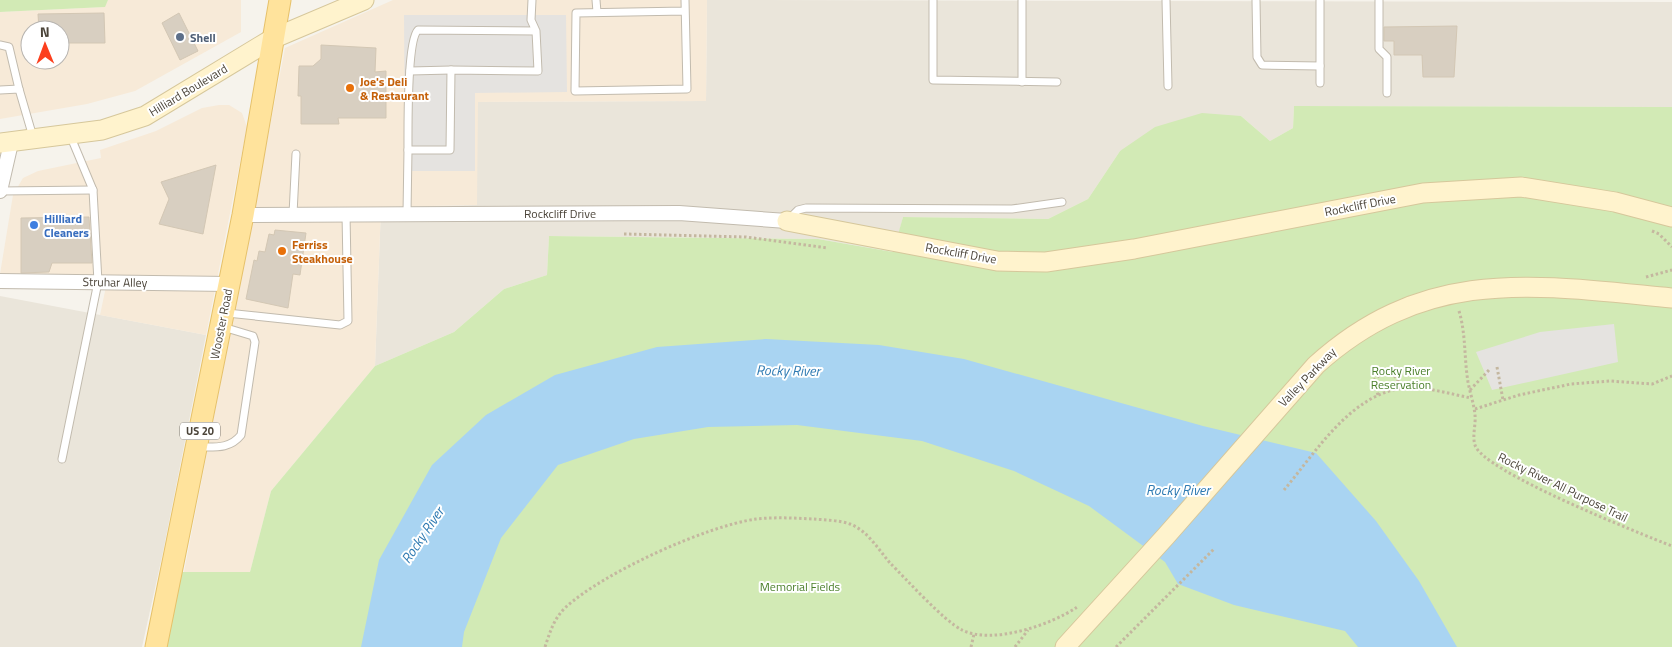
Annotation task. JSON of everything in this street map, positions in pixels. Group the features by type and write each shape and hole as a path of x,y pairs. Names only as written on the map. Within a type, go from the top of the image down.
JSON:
{"main road":[{"name":"Wooster Road","path":"156,647 243,215 280,0"}],"street":[{"name":"Hilliard Boulevard","path":"6,143 102,130 145,116 272,39 364,0"},
{"path":"0,191 6,143"},
{"name":"Rockcliff Drive","path":"243,215 679,213 787,221 997,261 1046,262 1134,249 1423,193 1463,189 1521,187 1574,194 1615,202 1672,217"},
{"name":"Struhar Alley","path":"0,281 229,284"},
{"name":"Valley Parkway","path":"1065,647 1166,536 1316,364 1341,342 1378,319 1419,302 1481,288 1523,285 1672,298"}],"lane":[{"path":"410,70 538,72 536,31 530,20 532,0"},
{"path":"596,0 596,12"},
{"path":"685,0 687,89 575,90 576,12 685,11"},
{"path":"933,0 933,80 1057,82"},
{"path":"1022,0 1022,82"},
{"path":"1166,0 1168,86"},
{"path":"1256,0 1257,57 1262,65 1320,66"},
{"path":"1320,0 1320,83"},
{"path":"1379,0 1379,49 1387,57 1387,93"},
{"path":"407,213 410,70 414,34 418,30 536,31"},
{"path":"0,46 9,47 34,140"},
{"path":"408,150 450,150 451,70"},
{"path":"0,90 19,89"},
{"path":"62,459 98,282 93,190 70,134"},
{"path":"293,214 296,154"},
{"path":"0,191 93,190"},
{"path":"787,221 798,210 806,208 1012,209 1062,202"},
{"path":"222,320 340,325 348,321 346,214"},
{"path":"196,447 223,447 235,442 240,435 255,342 253,336 238,330 222,320"}],"path":[{"name":"Rocky River All Purpose Trail","path":"1456,302 1463,324 1471,398 1475,409 1475,445 1479,454 1492,463 1561,499 1672,546"},
{"path":"1497,367 1503,400"},
{"path":"1470,390 1490,369"},
{"path":"1378,395 1374,380 1383,372 1392,373 1404,388"},
{"path":"1475,409 1503,400 1571,384 1610,381 1652,384 1672,376"},
{"path":"1284,490 1343,421 1378,395 1404,388 1471,398"},
{"path":"545,647 553,624 565,608 587,591 619,572 670,547 715,529 755,519 783,518 849,524 865,533 890,562 948,618 961,629 974,634 1004,634 1028,630 1070,612 1085,601"},
{"path":"1116,647 1214,549"},
{"path":"1016,647 1028,630"},
{"path":"971,647 974,634"}],"shaded area":[{"path":"108,0 241,0 241,32 135,91 87,104 0,119 0,12 104,7"},
{"path":"393,0 707,0 706,101 478,102 477,205 381,207 375,366 271,491 250,572 184,572 285,48"},
{"path":"707,0 1672,2 1672,107 1294,106 1293,128 1270,141 1241,116 1120,151 1088,199 1048,219 903,217 894,252 818,239 549,236 547,275 504,289 454,332 375,366 381,207 477,205 477,102 706,101"},
{"path":"404,15 566,15 567,92 475,93 475,171 405,171"},
{"path":"229,105 242,113 247,127 206,335 100,315 108,277 0,274 13,195 23,178 38,171 101,158 100,150 156,131 202,108"},
{"path":"0,296 206,335 142,647 0,647"},
{"path":"1614,324 1618,362 1492,390 1476,352 1540,332"}],"green space":[{"path":"0,0 108,0 105,7 0,12"},
{"name":"Rocky River Reservation","path":"1294,106 1672,107 1672,647 158,647 173,572 250,572 271,491 375,366 454,332 504,289 547,275 549,236 818,239 893,252 903,217 1048,219 1088,199 1120,151 1155,127 1202,113 1241,116 1270,141 1293,128"}],"water":[{"name":"Rocky River","path":"766,339 879,345 964,359 1203,426 1316,453 1376,521 1419,581 1457,647 1358,647 1345,631 1234,605 1178,584 1165,562 1089,506 1014,471 922,441 797,425 708,427 634,439 558,465 501,538 464,632 462,647 361,647 379,560 432,465 486,415 555,375 657,347"}],"building":[{"path":"104,13 105,43 70,43 70,20 38,20 38,14"},
{"name":"Shell","path":"179,13 198,51 180,60 162,23"},
{"path":"1457,26 1454,77 1423,77 1422,55 1394,55 1394,41 1384,41 1384,27"},
{"name":"Joe's Deli & Restaurant","path":"321,45 376,48 375,72 386,71 386,118 338,118 339,124 301,124 301,96 298,96 299,66 313,66 321,59"},
{"path":"216,165 203,234 159,224 169,199 161,182"},
{"path":"89,217 92,263 52,263 49,272 21,273 21,218"},
{"path":"275,230 306,233 300,275 293,274 288,308 246,299 254,260 257,261 259,251 265,252 269,234 274,235"}],"place":[{"name":"Shell","path":"180,37"},
{"name":"Joe's Deli & Restaurant","path":"350,88"},
{"name":"Hilliard Cleaners","path":"34,225"},
{"name":"Ferriss Steakhouse","path":"282,251"}],"park label":[{"name":"Memorial Fields","path":"800,586"}]}
